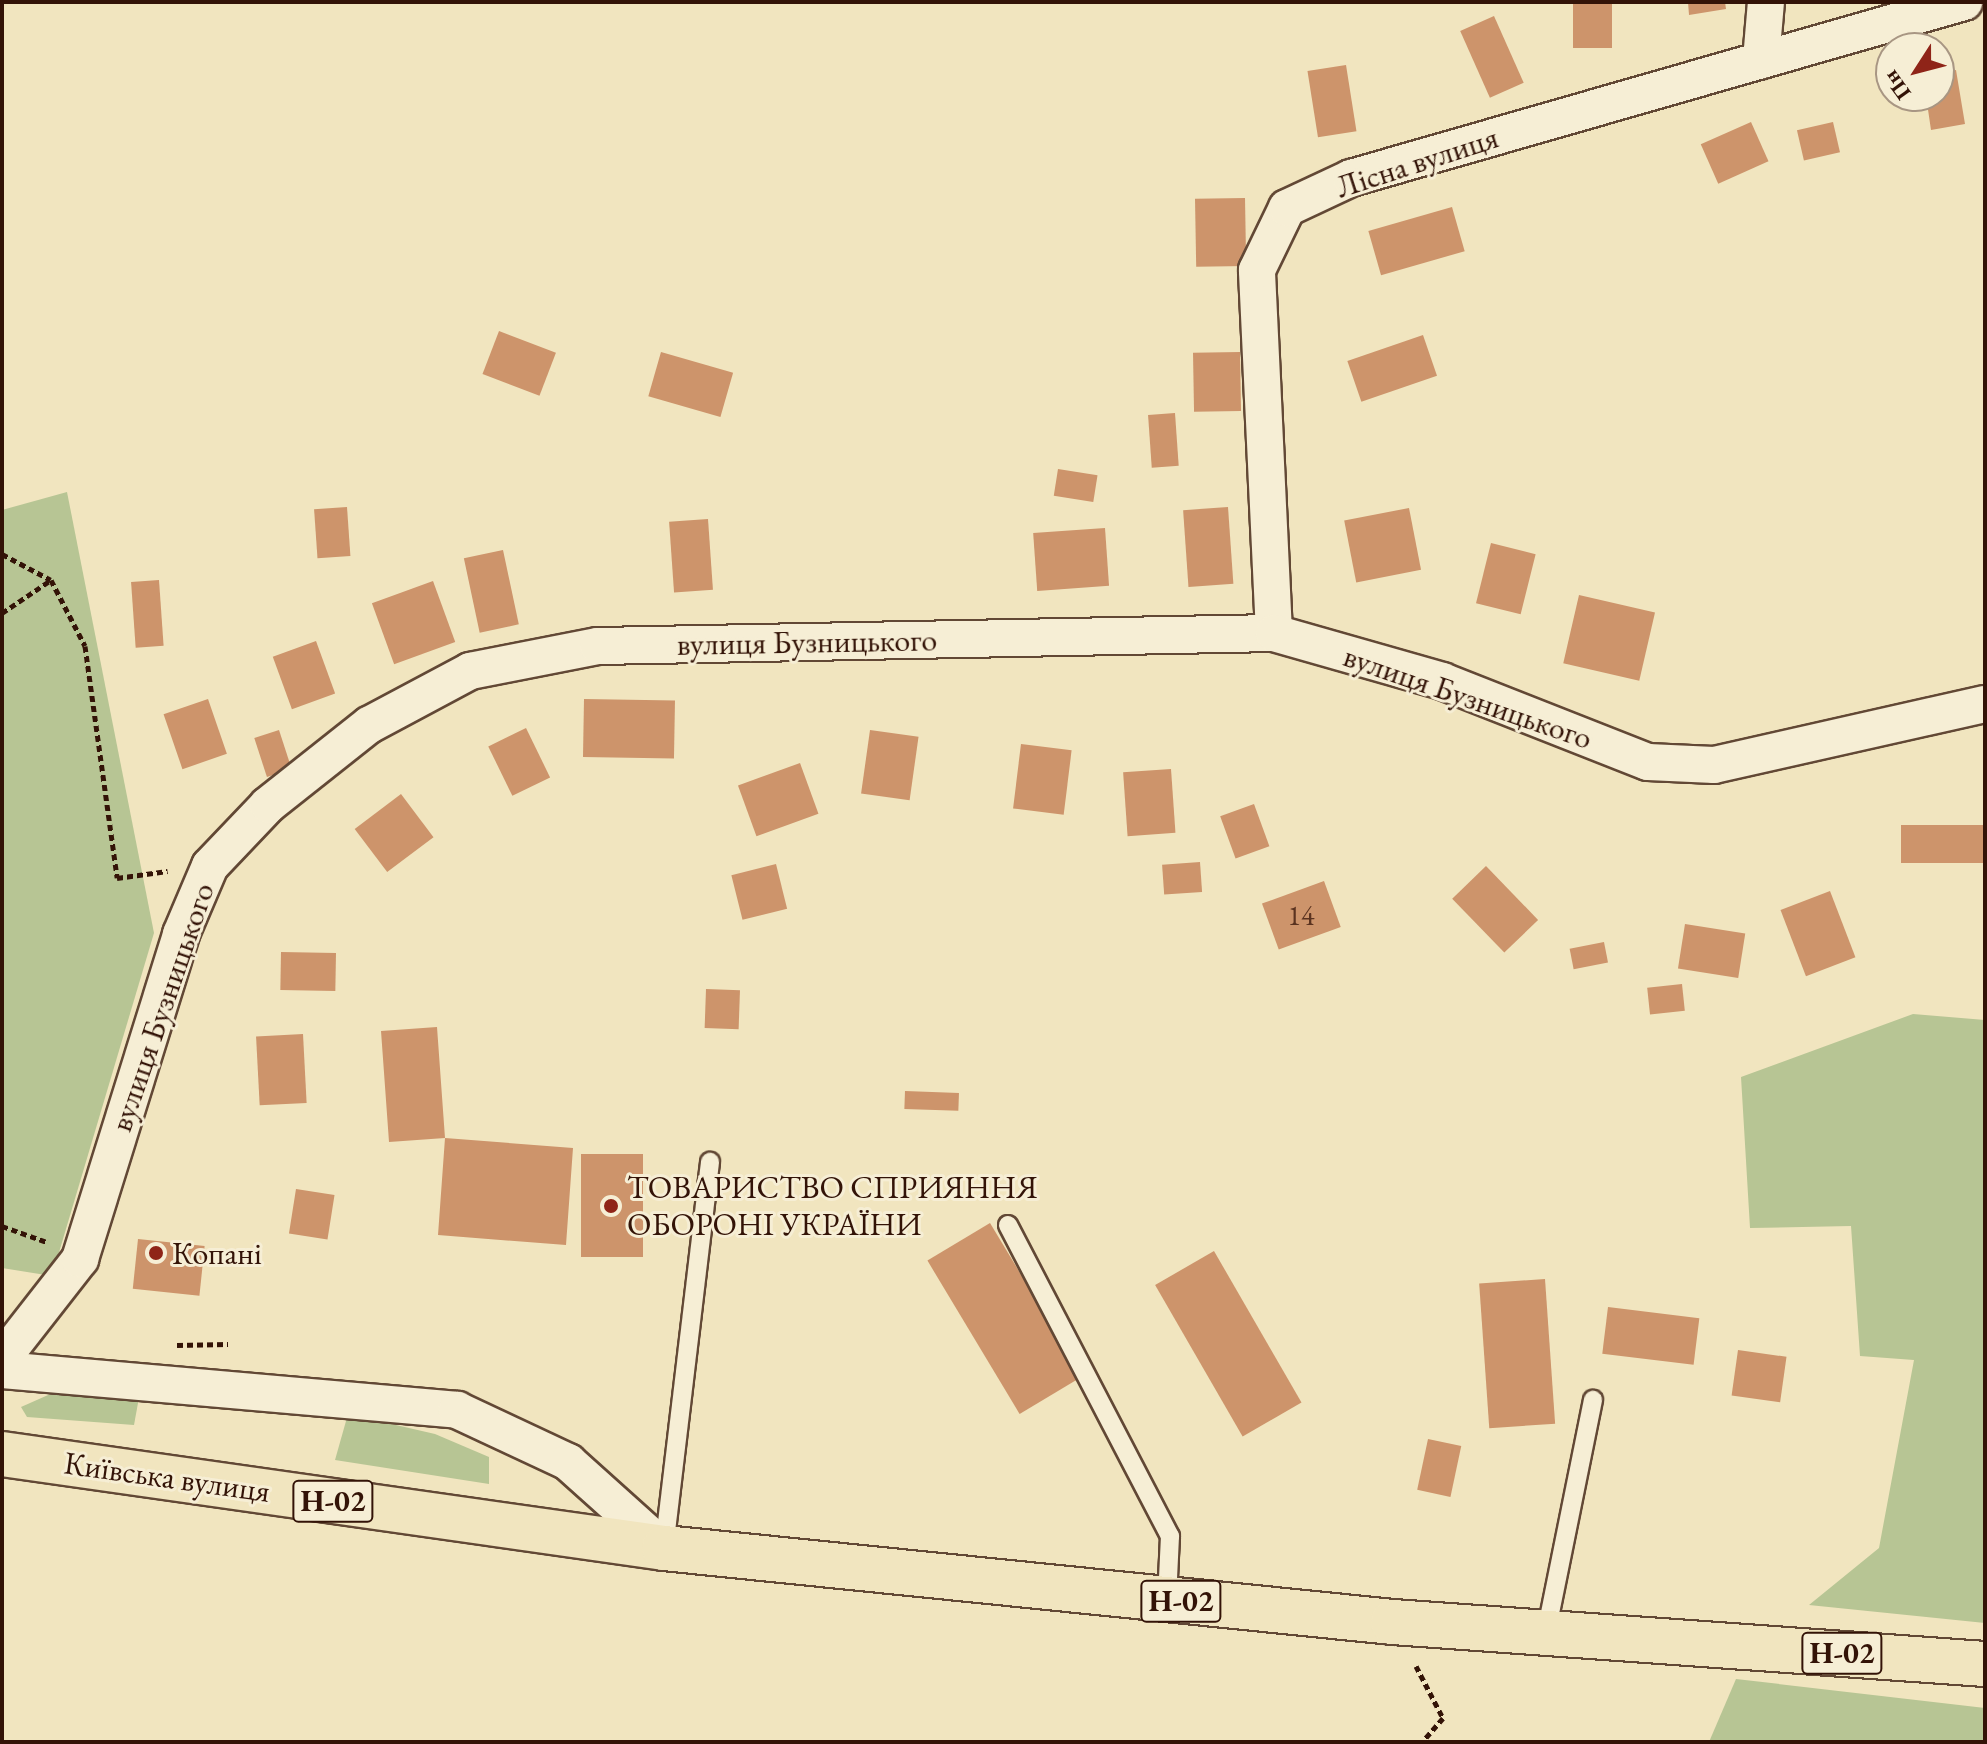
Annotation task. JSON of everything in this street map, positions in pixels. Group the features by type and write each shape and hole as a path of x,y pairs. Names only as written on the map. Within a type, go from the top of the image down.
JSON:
{"main road":[{"name":"Київська вулиця","path":"2,1454 664,1548"},
{"name":"Н-02","path":"664,1548 1393,1622 1985,1664"}],"street":[{"path":"1761,60 1766,2"},
{"name":"Лісна вулиця","path":"1274,633 1257,270 1287,208 1351,178 1964,2"},
{"name":"вулиця Бузницького","path":"2,1359 80,1259 181,934 210,866 268,805 369,725 470,671 598,646 1274,633 1442,681 1648,762 1714,765 1985,704"},
{"path":"2,1370 457,1410 568,1462 664,1548"}],"lane":[{"path":"664,1548 710,1162"},
{"path":"1008,1225 1170,1536 1167,1599"},
{"path":"1546,1633 1593,1400"}],"path":[{"path":"2,554 51,580 85,646 117,878 210,866"},
{"path":"2,613 51,580"},
{"path":"2,1226 80,1259"},
{"path":"1393,1622 1443,1718 1422,1742"}],"green space":[{"path":"67,492 154,933 52,1276 2,1268 2,510"},
{"path":"1913,1014 1985,1020 1985,1623 1809,1605 1879,1548 1914,1360 1860,1356 1851,1226 1750,1228 1741,1077"},
{"path":"144,1370 134,1425 27,1417 21,1407 64,1388"},
{"path":"348,1414 435,1434 489,1457 489,1484 335,1460"},
{"path":"1736,1679 1985,1708 1985,1742 1709,1742"}],"building":[{"path":"1573,2 1612,2 1612,48 1573,48"},
{"path":"1688,2 1725,2 1726,9 1689,15"},
{"path":"1494,16 1524,83 1490,98 1460,31"},
{"path":"1346,65 1356,131 1318,137 1307,71"},
{"path":"1955,70 1965,124 1931,130 1928,112 1955,112"},
{"path":"1751,122 1768,161 1718,184 1701,144"},
{"path":"1833,122 1840,152 1804,161 1797,130"},
{"path":"1245,198 1246,266 1196,267 1195,199"},
{"path":"1452,207 1465,251 1381,275 1368,231"},
{"path":"499,331 556,353 539,396 483,374"},
{"path":"1423,335 1437,376 1361,402 1347,361"},
{"path":"661,352 733,373 720,417 648,396"},
{"path":"1240,352 1241,411 1194,412 1193,353"},
{"path":"1175,413 1179,466 1152,468 1148,415"},
{"path":"1058,469 1098,475 1093,502 1054,496"},
{"path":"347,507 350,556 317,558 314,509"},
{"path":"1228,507 1233,584 1188,587 1183,510"},
{"path":"1409,508 1421,570 1356,582 1344,521"},
{"path":"708,519 713,590 674,593 669,522"},
{"path":"1105,528 1109,586 1037,591 1033,533"},
{"path":"1491,543 1536,554 1521,614 1476,603"},
{"path":"503,550 519,624 480,633 464,558"},
{"path":"159,580 164,646 136,648 131,582"},
{"path":"433,581 455,642 394,664 372,603"},
{"path":"1579,595 1655,613 1639,681 1563,663"},
{"path":"316,641 335,694 292,709 273,657"},
{"path":"208,699 227,754 182,769 164,714"},
{"path":"584,699 675,701 674,759 583,757"},
{"path":"526,728 550,777 512,796 488,746"},
{"path":"279,730 292,769 267,777 254,738"},
{"path":"870,730 919,737 910,800 861,793"},
{"path":"1021,744 1072,750 1064,815 1013,809"},
{"path":"800,763 818,814 756,836 738,786"},
{"path":"1171,769 1175,833 1128,836 1123,772"},
{"path":"401,794 433,837 387,872 355,829"},
{"path":"1254,804 1269,846 1236,859 1220,816"},
{"path":"1901,825 1985,825 1985,863 1901,863"},
{"path":"1200,862 1202,892 1164,895 1162,865"},
{"path":"776,864 787,909 742,920 731,875"},
{"path":"1486,866 1538,920 1504,953 1452,899"},
{"path":"1324,881 1341,927 1279,950 1262,904"},
{"path":"1830,891 1855,957 1806,976 1781,910"},
{"path":"1685,924 1745,934 1738,978 1678,968"},
{"path":"1604,942 1608,963 1574,969 1570,949"},
{"path":"281,952 336,953 335,991 280,990"},
{"path":"1682,984 1685,1011 1650,1015 1647,988"},
{"path":"706,989 740,990 739,1029 705,1028"},
{"path":"437,1027 445,1138 389,1142 381,1031"},
{"path":"303,1034 307,1103 260,1105 256,1036"},
{"path":"905,1091 959,1093 958,1111 904,1109"},
{"path":"445,1138 573,1148 566,1245 438,1235"},
{"name":"ТОВАРИСТВО СПРИЯННЯ ОБОРОНІ УКРАЇНИ","path":"581,1154 643,1154 643,1257 581,1257"},
{"path":"296,1189 335,1195 327,1240 289,1233"},
{"path":"990,1223 1082,1376 1020,1414 927,1261"},
{"path":"138,1239 205,1246 199,1296 133,1289"},
{"path":"1214,1251 1302,1403 1243,1437 1155,1285"},
{"path":"1545,1279 1555,1424 1489,1428 1479,1284"},
{"path":"1608,1307 1699,1318 1694,1365 1602,1354"},
{"path":"1738,1350 1787,1357 1780,1402 1732,1396"},
{"path":"1428,1439 1461,1446 1450,1497 1417,1490"}],"place":[{"name":"ТОВАРИСТВО СПРИЯННЯ ОБОРОНІ УКРАЇНИ","path":"611,1206"},
{"name":"Копані","path":"156,1253"}]}
